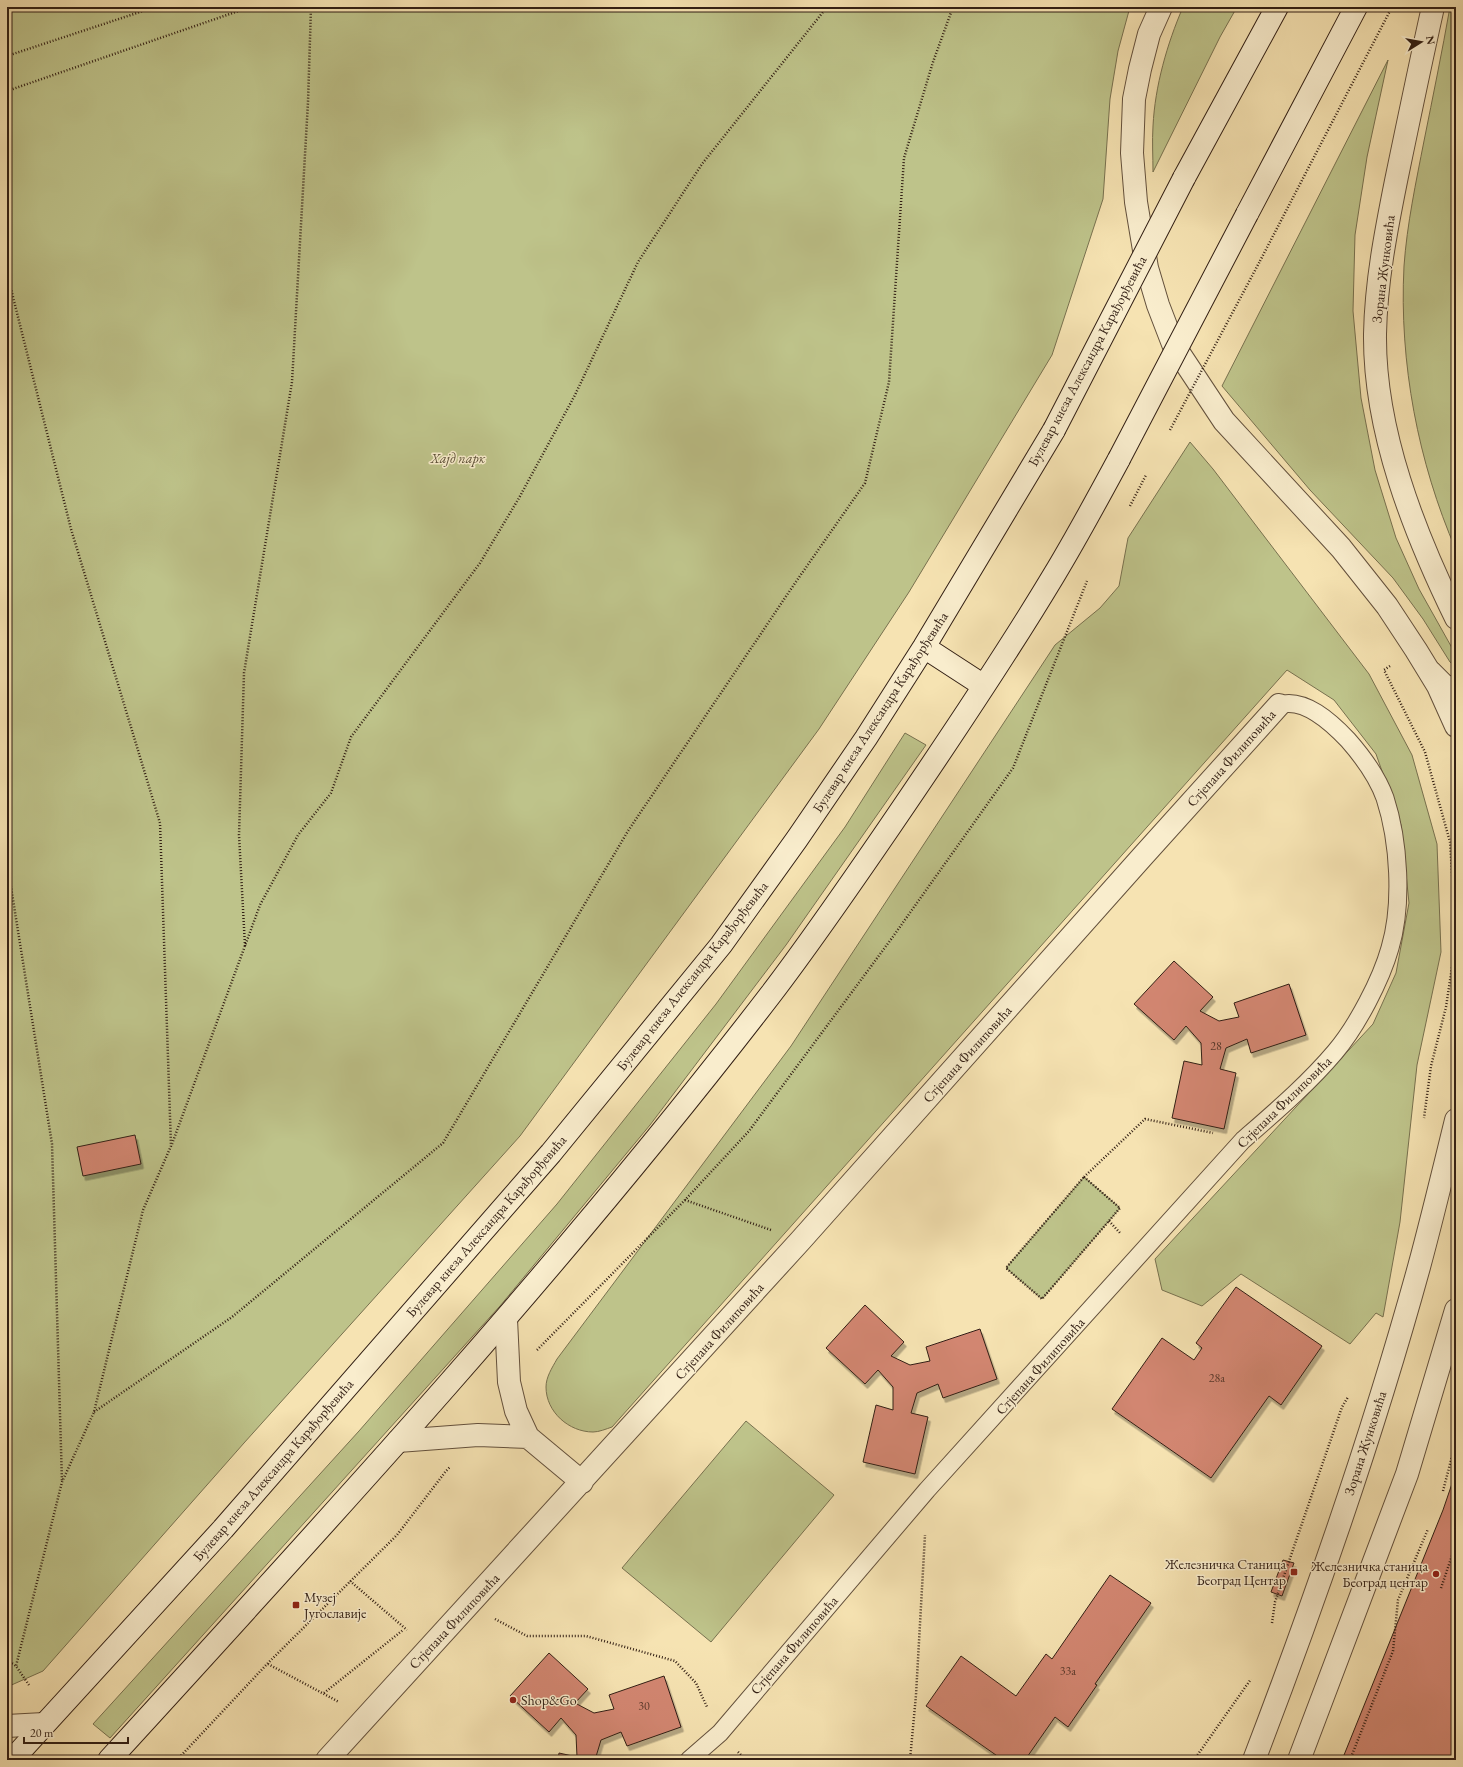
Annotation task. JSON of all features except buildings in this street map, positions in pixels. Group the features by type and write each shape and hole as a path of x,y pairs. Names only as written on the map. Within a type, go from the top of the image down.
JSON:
{"main road":[{"path":"1161,7 1149,34 1140,69 1134,99 1132,152 1136,202 1147,268 1158,306 1173,344 1224,421 1341,548 1387,606 1438,686 1456,726"},
{"name":"Булевар кнеза Александра Карађорђевића","path":"12,1760 222,1529 561,1141 721,944 798,839 866,738 924,647 1054,430 1184,178 1277,7"},
{"path":"109,1760 398,1441 506,1319 604,1203 772,992 853,880 984,686 1054,574 1119,459 1246,214 1356,7"},
{"name":"Зорана Жунковића","path":"1433,7 1383,252 1376,305 1375,336 1378,380 1384,419 1391,449 1418,535 1456,618"},
{"path":"924,647 984,686"},
{"name":"Стјепана Филиповића","path":"327,1760 801,1240 1136,863 1279,705"},
{"name":"Зорана Жунковића","path":"1254,1760 1320,1580 1379,1401 1419,1267 1456,1120"},
{"path":"1299,1760 1407,1474 1456,1310"},
{"path":"506,1319 510,1382 516,1411 528,1437 582,1482"},
{"path":"398,1441 478,1435 528,1437"},
{"path":"7,1726 44,1724"}],"lane":[{"path":"1418,654 1445,683 1456,688"},
{"name":"Стјепана Филиповића","path":"689,1760 720,1733 928,1490 1244,1140 1302,1088 1336,1051 1357,1019 1384,968 1391,946 1396,905 1396,858 1390,819 1384,798 1367,763 1344,735 1318,714 1299,704 1288,702 1279,705"}],"path":[{"path":"7,56 155,7"},
{"path":"7,91 250,7"},
{"path":"245,948 239,835 244,673 292,382 307,110 311,7"},
{"path":"16,1666 62,1482 94,1412 144,1210 171,1146 260,905 298,835 331,793 351,737 480,563 519,498 575,395 638,262 702,164 827,7"},
{"path":"94,1412 232,1317 442,1143 628,831 793,586 865,483 889,382 904,158 933,62 952,7"},
{"path":"1167,436 1392,7"},
{"path":"7,273 71,529 160,823 171,1146"},
{"path":"1126,512 1148,471"},
{"path":"535,1352 685,1200 749,1131 892,938 1013,768 1087,580"},
{"path":"1418,654 1384,670 1425,752 1450,842 1453,888 1454,954 1446,1007 1431,1066 1424,1121"},
{"path":"7,862 52,1144 62,1482"},
{"path":"1084,1177 1120,1208 1042,1299 1006,1268 1084,1177 1145,1119 1244,1140"},
{"path":"685,1200 801,1240"},
{"path":"1270,1630 1278,1595 1342,1407 1350,1393"},
{"path":"1443,1491 1456,1440"},
{"path":"177,1760 268,1664 397,1535 446,1471 452,1466"},
{"path":"910,1760 916,1695 928,1490"},
{"path":"1350,1760 1393,1651 1398,1600 1428,1529"},
{"path":"1441,1588 1456,1544"},
{"path":"324,1694 405,1628 350,1582"},
{"path":"468,1605 527,1636 586,1636 675,1661 696,1683 720,1733"},
{"path":"7,1660 16,1666 29,1685"},
{"path":"268,1664 366,1717"},
{"path":"1194,1760 1252,1678"}],"green space":[{"name":"Хајд парк","path":"7,7 1130,7 1118,51 1110,99 1103,199 1052,355 909,592 819,729 520,1136 244,1443 43,1671 7,1687"},
{"path":"1183,7 1237,7 1220,37 1153,172 1153,132 1156,96 1167,50"},
{"path":"1450,7 1456,7 1456,550 1431,482 1414,411 1408,375 1403,302 1405,250 1418,172"},
{"path":"1388,60 1367,157 1355,235 1353,311 1361,398 1375,470 1396,538 1419,589 1456,655 1456,667 1450,662 1423,619 1393,578 1310,490 1222,386"},
{"path":"1190,442 1213,469 1369,674 1412,755 1437,844 1441,952 1417,1065 1400,1222 1383,1317 1376,1313 1350,1344 1241,1274 1202,1306 1162,1290 1155,1259 1373,1024 1396,973 1409,903 1401,825 1376,754 1334,700 1287,670 612,1427 593,1432 584,1431 560,1419 550,1405 546,1387 547,1380 557,1359 791,1046 1055,645 1100,608 1119,586 1128,538"},
{"path":"905,733 926,745 786,945 650,1125 500,1306 110,1738 93,1724 359,1431 557,1204 716,1004 845,827"},
{"path":"1084,1177 1120,1208 1042,1299 1006,1268"},
{"path":"746,1421 834,1495 711,1642 622,1568"}],"place":[{"name":"Железничка Станица Београд Центар","path":"1294,1572"},
{"name":"Железничка станица Београд центар","path":"1436,1574"},
{"name":"Музеј Југославије","path":"296,1605"},
{"name":"Shop&Go","path":"513,1700"}]}
